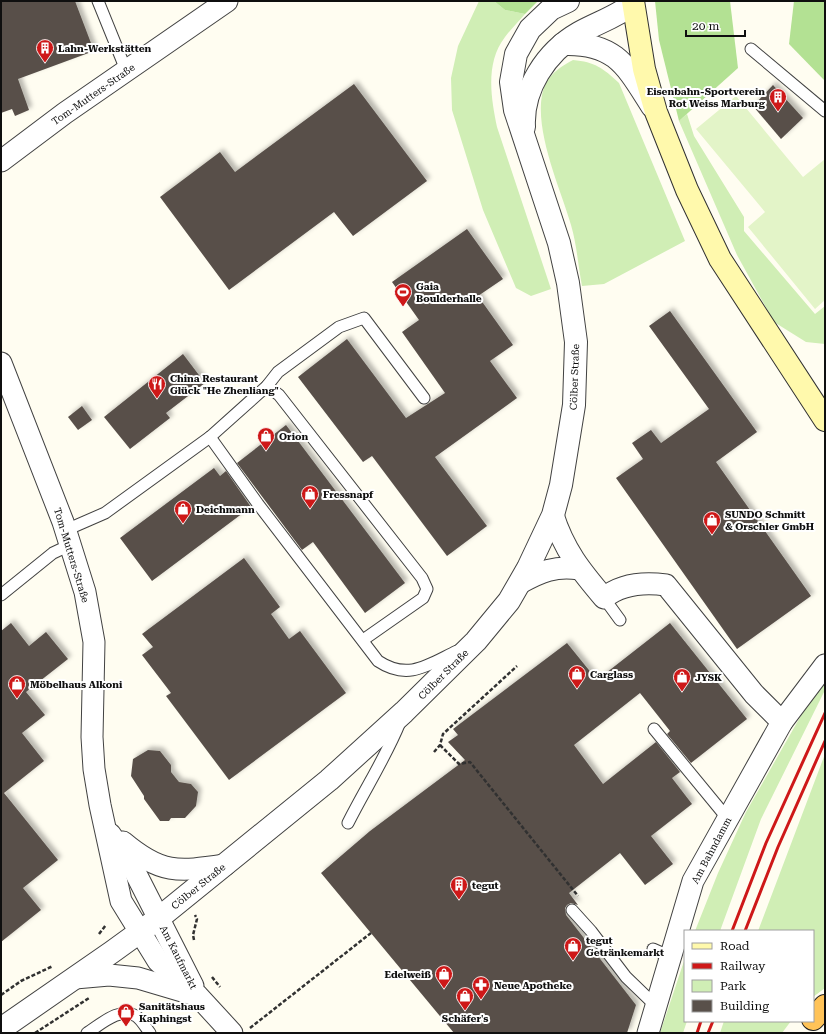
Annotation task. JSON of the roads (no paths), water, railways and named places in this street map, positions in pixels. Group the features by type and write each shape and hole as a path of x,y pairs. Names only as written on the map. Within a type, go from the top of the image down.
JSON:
{"highway":[{"path":"814,1018 825,1006"},
{"path":"817,1033 825,1021"},
{"path":"802,1033 810,1022"}],"main road":[{"path":"632,2 644,69 656,112 687,190 720,259 825,420"}],"street":[{"name":"Tom-Mutters-Straße","path":"1,161 75,99 126,70 227,1"},
{"name":"Cölber Straße","path":"1,1029 159,918 314,793 404,712 476,641 509,601 520,583 537,552 553,515 561,485 568,450 574,405 576,342 568,283 559,243 527,152 512,96 512,67 522,40 530,29 551,9 566,1"},
{"name":"Cölber Straße","path":"527,152 524,122 529,93 542,66 563,44 578,34 620,14 632,2"},
{"path":"563,44 589,45 602,49 620,60 656,112"},
{"name":"Tom-Mutters-Straße","path":"1,363 68,537 85,592 94,642 92,737 94,768 121,901 140,932"},
{"path":"553,515 560,538 579,569 604,598 612,592 648,582 666,585 754,694 782,722"},
{"path":"520,583 553,568 566,567 579,569"},
{"name":"Am Bahndamm","path":"648,1033 656,1006 662,953 693,881 782,722 825,665"},
{"name":"Tom-Mutters-Straße","path":"105,827 133,868 159,918"},
{"path":"105,827 134,851 156,865 179,870 225,865"},
{"name":"Am Kaufmarkt","path":"159,918 198,996"},
{"name":"Am Kaufmarkt","path":"140,932 158,961 198,996 242,1028"},
{"name":"Am Kaufmarkt","path":"75,978 109,975 138,978 198,996"}],"lane":[{"path":"98,1 126,70"},
{"path":"751,49 825,111"},
{"path":"1,595 53,553 68,537 105,513 210,437 267,386 278,372 339,327 364,318 424,398"},
{"path":"267,386 283,401 422,578 427,589 423,598 363,640"},
{"path":"210,437 258,504 378,661 387,667 398,671 410,671 424,667 476,641"},
{"path":"604,598 620,620"},
{"path":"348,823 391,744 404,712"},
{"path":"654,729 728,819"},
{"path":"572,910 591,931 626,977 656,1006"},
{"path":"87,1033 111,1017 123,1013 136,1016 150,1033"}],"railway":[{"path":"732,930 766,843 825,713"},
{"path":"745,930 778,847 825,741"},
{"path":"697,1033 701,1022"},
{"path":"708,1033 713,1022"}],"place":[{"name":"Lahn-Werkstätten","path":"45,63"},
{"name":"Eisenbahn-Sportverein Rot Weiss Marburg","path":"778,112"},
{"name":"Gaia Boulderhalle","path":"403,307"},
{"name":"China Restaurant Glück \"He Zhenliang\"","path":"157,399"},
{"name":"Orion","path":"266,451"},
{"name":"Fressnapf","path":"310,509"},
{"name":"Deichmann","path":"183,524"},
{"name":"SUNDO Schmitt & Orschler GmbH","path":"712,535"},
{"name":"Carglass","path":"577,689"},
{"name":"JYSK","path":"682,692"},
{"name":"Möbelhaus Alkoni","path":"17,699"},
{"name":"tegut","path":"459,900"},
{"name":"tegut Getränkemarkt","path":"573,961"},
{"name":"Edelweiß","path":"444,989"},
{"name":"Neue Apotheke","path":"481,1000"},
{"name":"Schäfer's","path":"465,1011"},
{"name":"Sanitätshaus Kaphingst","path":"126,1027"}]}
